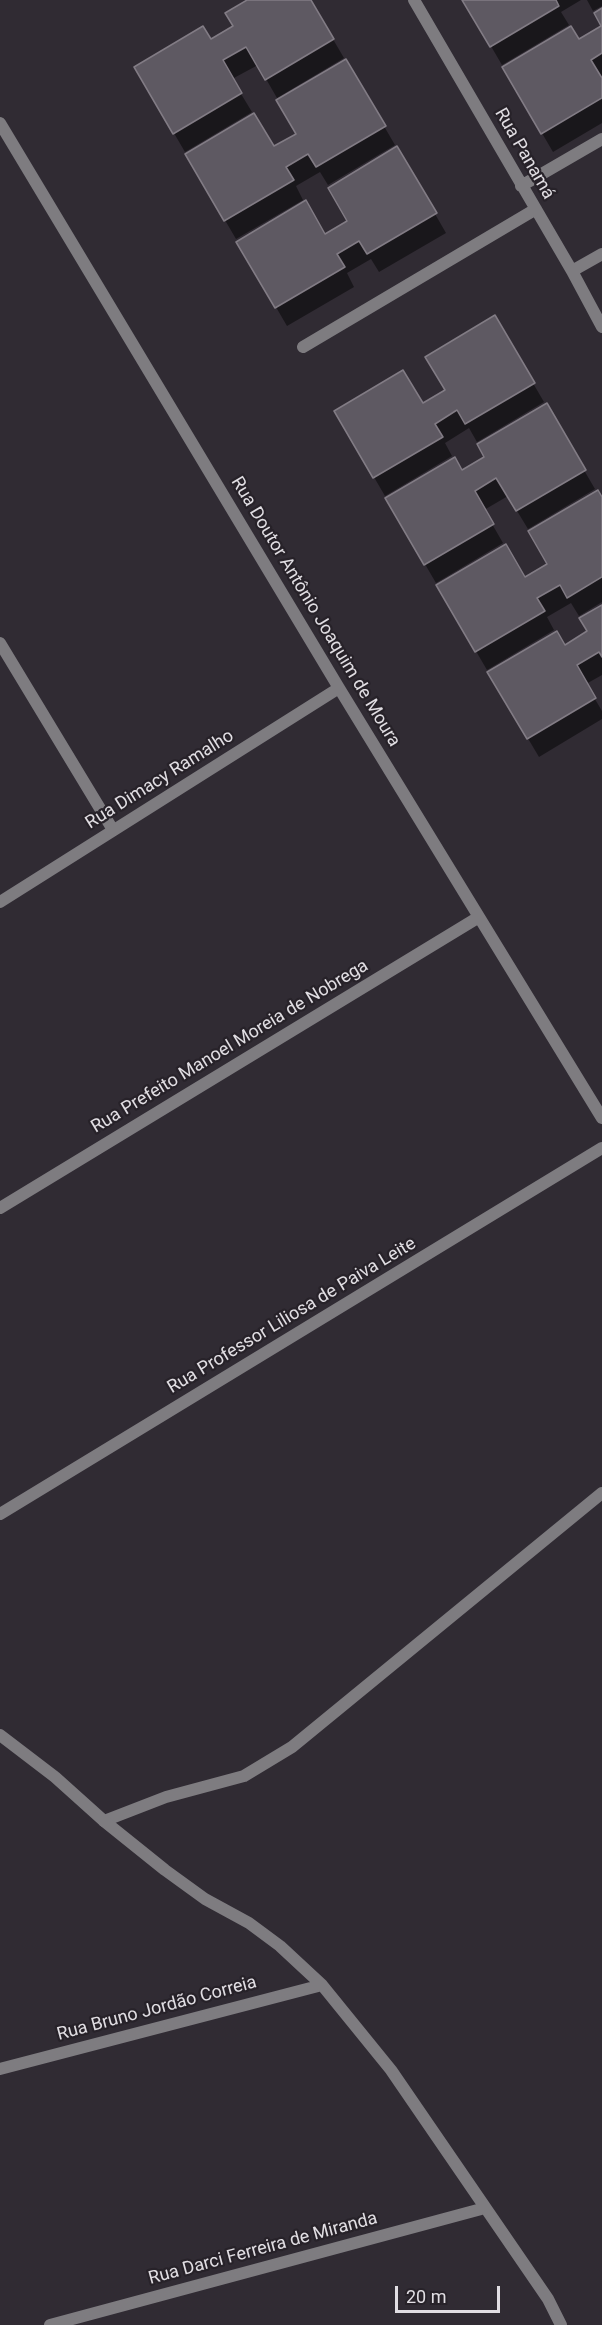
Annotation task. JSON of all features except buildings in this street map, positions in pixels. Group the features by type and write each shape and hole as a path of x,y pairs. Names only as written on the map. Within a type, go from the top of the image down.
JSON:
{"street":[{"name":"Rua Panamá","path":"414,0 572,271 602,327"},
{"name":"Rua Doutor Antônio Joaquim de Moura","path":"0,123 339,688 602,1118"},
{"path":"521,186 602,139"},
{"path":"303,347 536,209"},
{"path":"572,271 602,254"},
{"path":"0,643 114,830"},
{"name":"Rua Dimacy Ramalho","path":"0,902 339,688"},
{"name":"Rua Prefeito Manoel Moreia de Nobrega","path":"0,1208 479,916"},
{"name":"Rua Professor Liliosa de Paiva Leite","path":"2,1509 602,1148"},
{"path":"104,1821 166,1797 244,1776 292,1747 602,1493"},
{"path":"2,1740 55,1777 104,1821 165,1870 205,1899 249,1923 280,1946 322,1985 391,2070 548,2299 561,2325"},
{"name":"Rua Bruno Jordão Correia","path":"0,2069 322,1985"},
{"name":"Rua Darci Ferreira de Miranda","path":"50,2325 485,2208"}]}
